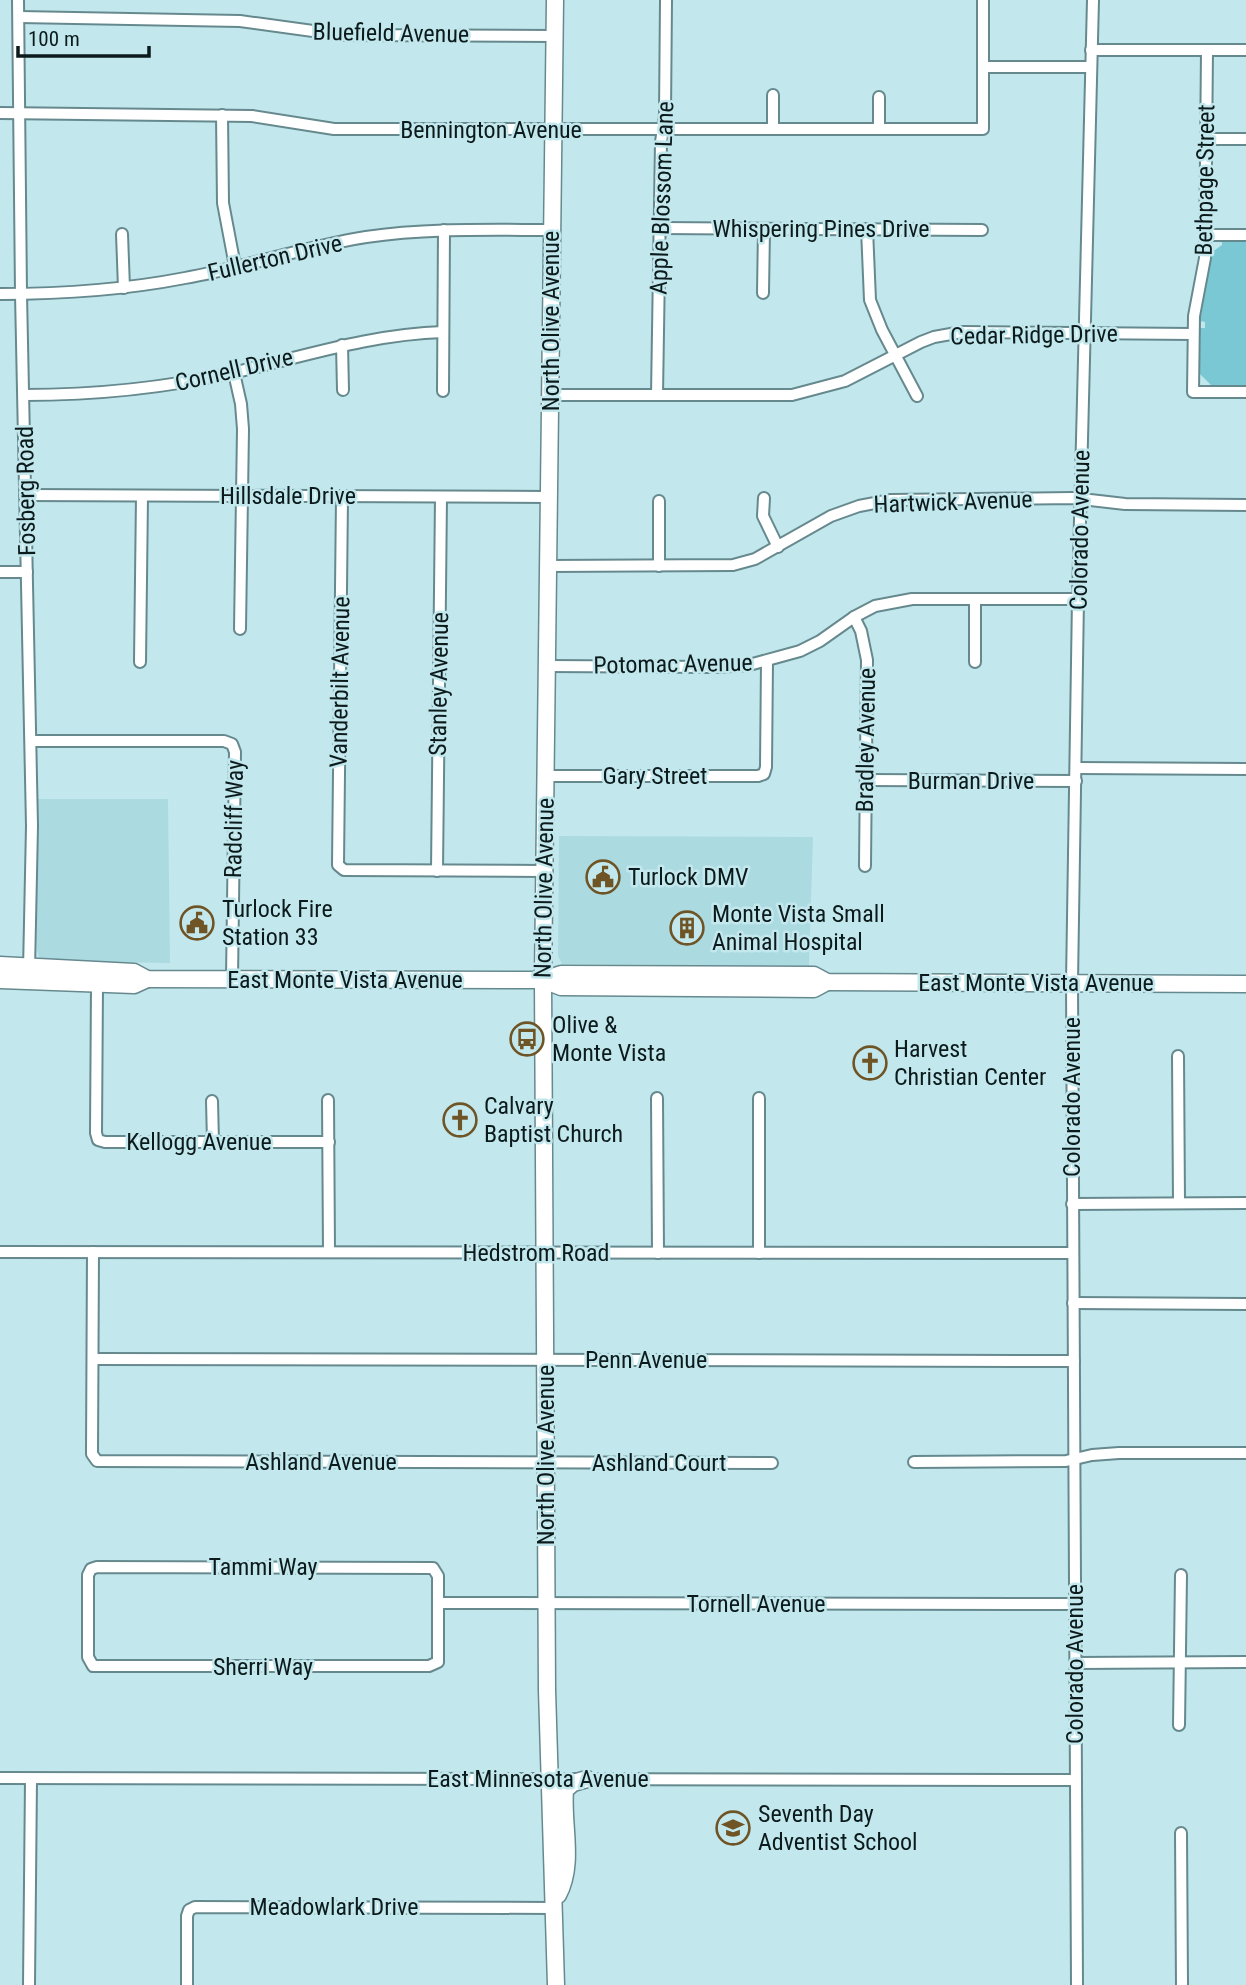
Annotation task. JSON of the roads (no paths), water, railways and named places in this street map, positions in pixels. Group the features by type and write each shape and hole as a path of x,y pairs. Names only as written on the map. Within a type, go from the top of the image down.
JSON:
{"street":[{"name":"Fosberg Road","path":"18,0 32,826 29,974"},
{"name":"North Olive Avenue","path":"555,0 543,980 547,1603 556,1985"},
{"path":"555,30 564,0"},
{"name":"Apple Blossom Lane","path":"657,396 663,129 666,114 666,0"},
{"path":"984,0 983,67 1091,66"},
{"name":"Colorado Avenue","path":"1077,1985 1072,982 1093,0"},
{"name":"Bluefield Avenue","path":"19,17 240,21 342,35 555,30"},
{"path":"1091,50 1246,50"},
{"name":"Bethpage Street","path":"1207,50 1205,264 1195,302 1193,392 1246,392"},
{"name":"Bennington Avenue","path":"0,113 252,116 334,129 983,130 983,67"},
{"path":"773,95 773,129"},
{"path":"879,97 879,129"},
{"path":"222,115 223,203 235,266"},
{"path":"1206,139 1246,139"},
{"name":"Whispering Pines Drive","path":"660,228 982,230"},
{"path":"763,293 764,229"},
{"path":"867,229 870,300 917,396"},
{"path":"443,391 444,230"},
{"name":"Fullerton Drive","path":"0,294 77,293 124,288 184,278 325,244 406,232 551,230"},
{"path":"122,234 124,288"},
{"path":"1206,235 1246,235"},
{"name":"Cornell Drive","path":"24,395 125,391 234,373 342,345 443,332"},
{"name":"Cedar Ridge Drive","path":"550,395 775,396 810,392 845,381 934,337 962,332 1193,334"},
{"path":"342,345 343,390"},
{"path":"234,373 242,419 240,629"},
{"name":"Hillsdale Drive","path":"26,495 549,496"},
{"path":"140,662 142,496"},
{"name":"Stanley Avenue","path":"437,871 441,496"},
{"name":"Vanderbilt Avenue","path":"342,497 338,863 344,870 437,871"},
{"path":"764,498 762,516 778,547"},
{"name":"Hartwick Avenue","path":"548,566 733,565 755,559 831,516 875,502 907,499 1081,499 1118,504 1246,505"},
{"path":"659,501 659,566"},
{"path":"0,572 27,572"},
{"path":"975,598 975,662"},
{"name":"Potomac Avenue","path":"547,666 724,667 767,661 800,650 820,641 875,606 901,600 1079,599"},
{"name":"Bradley Avenue","path":"854,617 864,640 867,660 864,866"},
{"name":"Gary Street","path":"546,776 764,774 767,661"},
{"name":"Radcliff Way","path":"31,741 224,741 232,744 235,752 232,979"},
{"path":"1076,768 1246,769"},
{"name":"Burman Drive","path":"866,780 1076,781"},
{"path":"437,871 545,871"},
{"name":"East Monte Vista Avenue","path":"0,965 29,974 97,985 134,985 147,979 543,980 561,974 814,975 827,982"},
{"name":"East Monte Vista Avenue","path":"0,979 29,974 134,972 147,979"},
{"path":"719,988 743,982 766,982 770,975"},
{"name":"East Monte Vista Avenue","path":"543,980 561,987 814,989 827,982 1246,984"},
{"name":"Kellogg Avenue","path":"97,985 97,1138 105,1142 328,1142"},
{"path":"1178,1056 1179,1203"},
{"path":"657,1098 658,1253"},
{"path":"759,1098 759,1253"},
{"path":"328,1100 329,1252"},
{"path":"212,1101 213,1142"},
{"path":"1072,1204 1246,1203"},
{"name":"Hedstrom Road","path":"0,1252 1073,1253"},
{"path":"93,1252 93,1359"},
{"path":"1073,1303 1246,1304"},
{"name":"Penn Avenue","path":"93,1359 1073,1361"},
{"name":"Ashland Avenue","path":"93,1359 92,1454 96,1460 103,1462 546,1463"},
{"path":"914,1462 1073,1460 1119,1452 1246,1453"},
{"name":"Ashland Court","path":"546,1463 772,1463"},
{"name":"Tammi Way","path":"90,1665 88,1575 91,1569 430,1567 436,1570 438,1576 438,1603"},
{"path":"1179,1725 1181,1575"},
{"name":"Tornell Avenue","path":"438,1603 1074,1604"},
{"name":"Sherri Way","path":"90,1665 429,1667 436,1664 438,1603"},
{"path":"1075,1662 1246,1662"},
{"name":"East Minnesota Avenue","path":"0,1779 1075,1780"},
{"path":"29,1985 31,1779"},
{"path":"555,1904 564,1884 566,1866 565,1790 573,1783 587,1779"},
{"path":"1181,1833 1182,1985"},
{"name":"Meadowlark Drive","path":"187,1985 187,1916 189,1910 195,1907 555,1904"}],"place":[{"name":"Turlock DMV","path":"603,877"},
{"name":"Turlock Fire Station 33","path":"197,923"},
{"name":"Monte Vista Small Animal Hospital","path":"687,928"},
{"name":"Olive & Monte Vista","path":"527,1039"},
{"name":"Harvest Christian Center","path":"870,1063"},
{"name":"Calvary Baptist Church","path":"460,1120"},
{"name":"Seventh Day Adventist School","path":"733,1828"}]}
